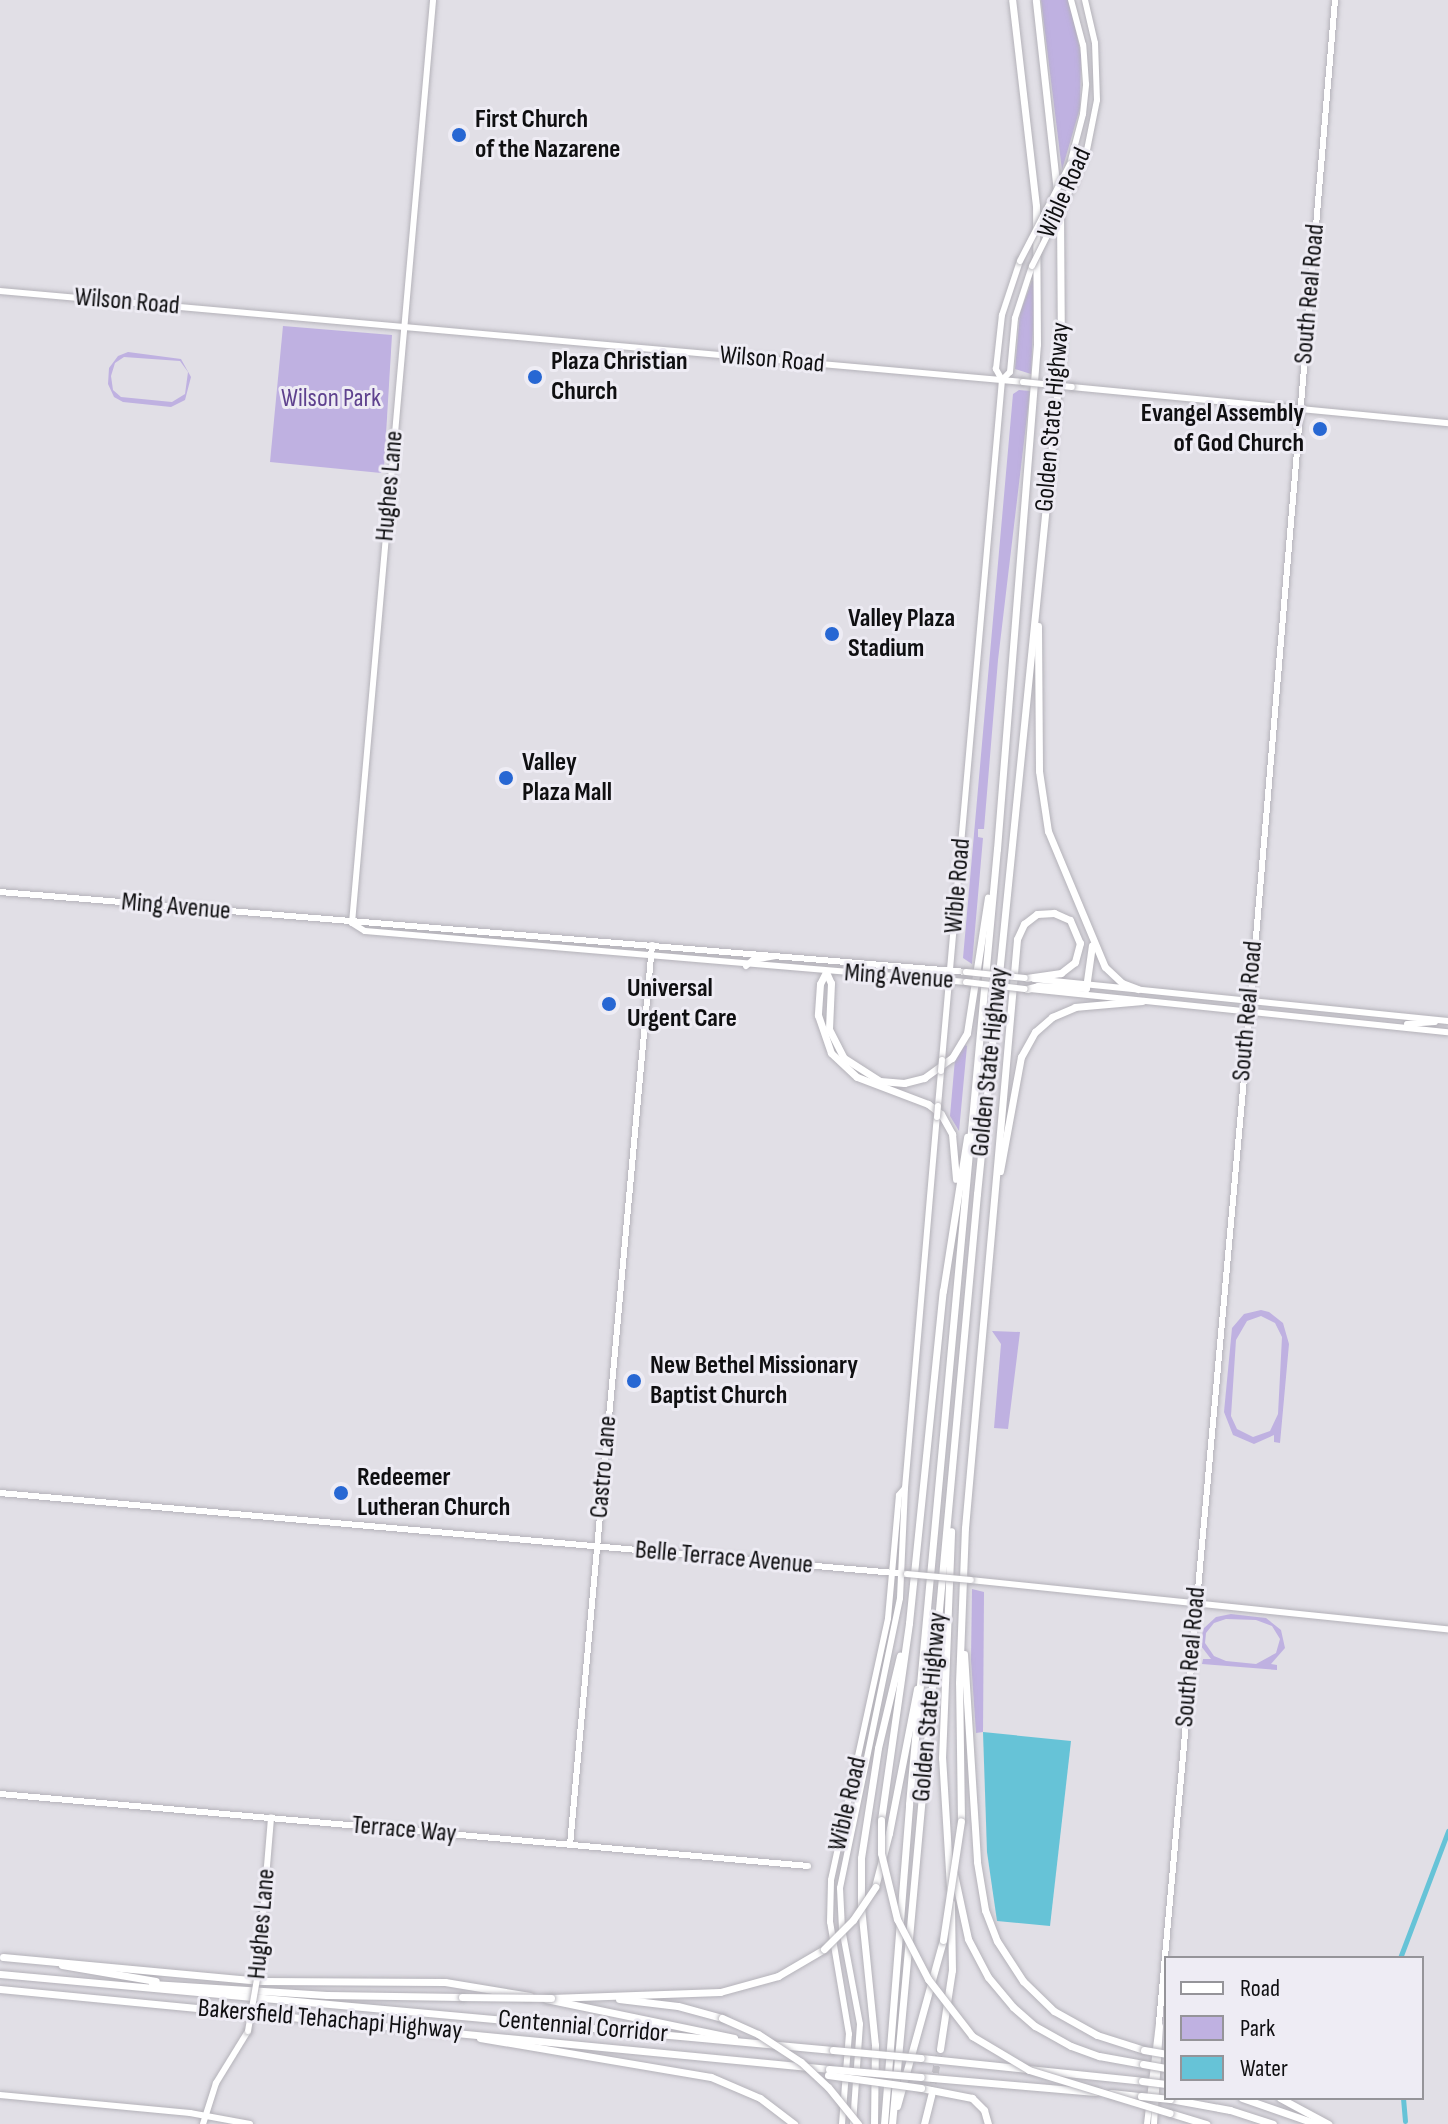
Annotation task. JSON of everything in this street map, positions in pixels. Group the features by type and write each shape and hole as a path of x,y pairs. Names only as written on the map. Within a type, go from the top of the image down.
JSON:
{"highway":[{"name":"Golden State Highway","path":"884,2124 997,849 1039,298 1036,206 1012,0"},
{"name":"Golden State Highway","path":"892,2124 952,1469 1061,355 1063,286 1057,172 1036,0"},
{"path":"1038,592 1042,802 1048,831 1092,943 1110,973 1138,989"},
{"path":"826,972 831,983 831,1036 851,1065 870,1077 895,1083 924,1078 945,1065 963,1043 969,1025 997,849"},
{"path":"892,2124 943,1940 961,1821 965,1528 1018,935 1024,924 1037,914 1054,913 1070,920 1079,938 1075,962 1061,973 1026,978"},
{"path":"1026,989 1038,986 1080,990 1089,984 1092,943"},
{"path":"826,972 820,984 818,1010 828,1047 838,1062 857,1077 928,1104 941,1114 953,1141 957,1196"},
{"path":"995,1189 1009,1139 1021,1057 1035,1032 1052,1017 1075,1007 1142,1001"},
{"path":"976,1088 937,1338 909,1623 881,1820 881,1853 897,1919 928,1979 972,2036 1029,2070 1206,2124"},
{"path":"940,2049 953,1955 943,1737 952,1469"},
{"path":"874,2124 876,2065 861,1916 861,1858 878,1748 909,1623"},
{"path":"962,1632 977,1862 993,1932 1016,1974 1045,2004 1097,2035 1164,2054"},
{"path":"0,1974 338,1996 551,1998 705,1994 778,1976 824,1949 853,1920 875,1887 922,1676"},
{"path":"943,1737 959,1910 968,1939 988,1977 1020,2014 1061,2041 1099,2056 1164,2068"},
{"path":"1,1956 164,1984"},
{"path":"1,1956 261,1981 436,1982 480,1986 750,2043"},
{"name":"Centennial Corridor","path":"0,1974 921,2058 1164,2084"},
{"name":"Bakersfield Tehachapi Highway","path":"0,1989 756,2061 829,2072"},
{"path":"598,1997 651,2001 722,2018 758,2034 801,2062 828,2087 856,2124"},
{"path":"442,2030 563,2054 711,2077 760,2098 794,2124"},
{"path":"829,2072 1164,2098"},
{"path":"829,2072 972,2098 984,2110 988,2124"},
{"path":"924,2124 931,2095"},
{"path":"1175,2100 1230,2110 1273,2124"},
{"path":"1248,2100 1317,2124"},
{"path":"1284,2100 1328,2124"}],"street":[{"name":"Hughes Lane","path":"352,923 433,0"},
{"name":"Wible Road","path":"856,2124 860,2024 842,1929 840,1888 904,1574 905,1488 1002,380 996,369 1000,332 1006,299 1020,261 1070,164 1083,114 1086,84 1083,45 1071,0"},
{"name":"Wible Road","path":"1002,380 1010,371 1015,318 1032,266 1073,184 1091,135 1098,92 1095,43 1085,0"},
{"name":"South Real Road","path":"1165,1956 1335,0"},
{"name":"Wilson Road","path":"0,291 1448,423"},
{"name":"Ming Avenue","path":"0,892 950,970 1448,1023"},
{"name":"Ming Avenue","path":"352,923 365,931 746,966 966,982 1448,1032"},
{"path":"429,936 435,930 456,928"},
{"path":"542,946 549,940 570,938"},
{"name":"Castro Lane","path":"570,1845 652,945"},
{"path":"746,966 749,961 779,955"},
{"path":"826,972 827,959"},
{"path":"1375,1025 1430,1024 1438,1020"},
{"path":"1438,1031 1448,1023"},
{"name":"Wible Road","path":"842,2124 849,2034 830,1922 829,1894 888,1618 899,1495 905,1488"},
{"name":"Belle Terrace Avenue","path":"0,1493 971,1580 1448,1629"},
{"name":"Terrace Way","path":"0,1794 808,1866"},
{"name":"Hughes Lane","path":"203,2124 217,2081 248,2031 258,1973 271,1818"},
{"name":"South Real Road","path":"1147,2124 1164,1966"},
{"name":"South Real Road","path":"1154,2124 1161,2043 1159,2023"},
{"path":"0,2095 204,2115 250,2124"}],"green space":[{"path":"1041,0 1069,0 1081,54 1080,108 1062,170"},
{"path":"1032,281 1035,281 1031,374 1015,369 1020,313"},
{"name":"Wilson Park","path":"283,326 392,335 384,467 381,473 270,462"},
{"path":"128,352 181,359 191,377 185,400 171,407 123,402 114,397 108,384 109,368 118,356","holes":["124,357 180,361 188,372 185,394 172,402 121,397 113,390 111,376 115,363"]},
{"path":"1019,390 1030,391 998,660 984,829 978,829 978,837 983,838 972,964 963,958 1013,394"},
{"path":"965,1045 959,1131 950,1116 955,1059"},
{"path":"1261,1310 1269,1312 1283,1323 1289,1344 1280,1443 1274,1442 1274,1435 1254,1444 1233,1435 1224,1412 1232,1328 1244,1314","holes":["1261,1316 1275,1323 1282,1337 1278,1414 1270,1431 1253,1437 1237,1429 1231,1416 1236,1340 1247,1321"]},
{"path":"992,1331 1020,1332 1008,1429 994,1428 1001,1344"},
{"path":"972,1589 984,1592 983,1732 976,1733 971,1660"},
{"path":"1231,1614 1266,1618 1281,1630 1285,1648 1271,1664 1277,1665 1277,1670 1202,1664 1203,1659 1211,1659 1201,1646 1203,1629 1216,1617","holes":["1226,1619 1256,1620 1272,1626 1280,1639 1276,1653 1256,1664 1226,1661 1214,1656 1205,1643 1206,1633 1214,1623"]}],"water":[{"path":"983,1732 1071,1741 1050,1926 997,1921 987,1852"}],"waterway":[{"path":"1401,1956 1448,1831"},
{"path":"1403,2100 1405,2121"}],"tunnel":[{"path":"931,2093 940,2049"}],"place":[{"name":"First Church of the Nazarene","path":"459,135"},
{"name":"Plaza Christian Church","path":"535,377"},
{"name":"Evangel Assembly of God Church","path":"1320,429"},
{"name":"Valley Plaza Stadium","path":"832,634"},
{"name":"Valley Plaza Mall","path":"506,778"},
{"name":"Universal Urgent Care","path":"609,1004"},
{"name":"New Bethel Missionary Baptist Church","path":"634,1381"},
{"name":"Redeemer Lutheran Church","path":"341,1493"}]}
